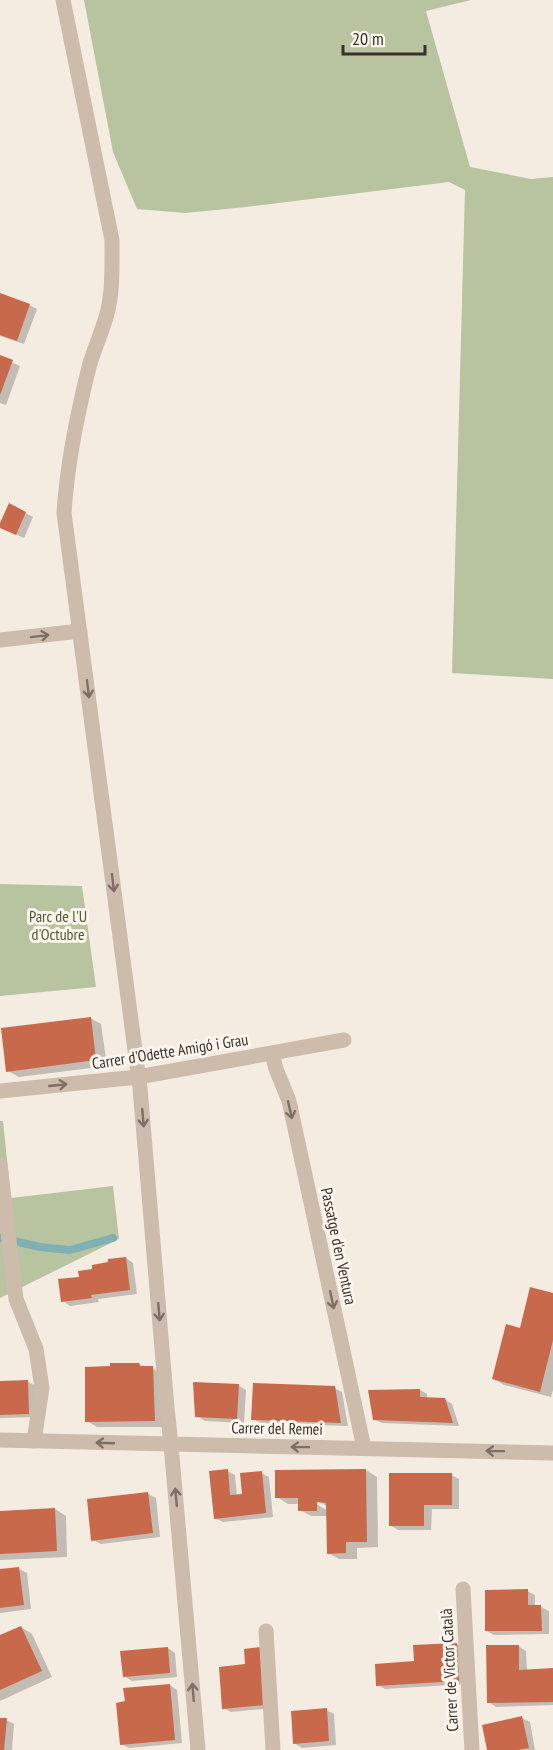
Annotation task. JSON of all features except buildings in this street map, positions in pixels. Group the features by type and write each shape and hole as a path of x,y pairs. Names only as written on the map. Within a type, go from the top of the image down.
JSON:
{"street":[{"path":"63,0 112,240 112,271 107,313 89,365 72,441 64,513 138,1077 198,1750"},
{"path":"0,640 80,631"},
{"name":"Carrer d'Odette Amigó i Grau","path":"0,1091 138,1077 344,1040"},
{"name":"Passatge d'en Ventura","path":"272,1054 289,1101 364,1448"},
{"path":"0,1165 16,1299 36,1349 42,1388 34,1441"},
{"name":"Carrer del Remei","path":"0,1440 553,1453"},
{"name":"Carrer de Victor Català","path":"463,1589 472,1750"},
{"path":"266,1631 273,1750"}],"green space":[{"path":"84,0 471,0 426,11 470,167 531,179 553,177 553,679 452,673 465,190 449,182 185,213 137,209 113,152"},
{"name":"Parc de l'U d'Octubre","path":"0,884 82,886 96,987 0,996"},
{"path":"0,1121 3,1121 11,1198 113,1186 119,1239 0,1298"}],"waterway":[{"path":"0,1238 40,1247 70,1250 113,1238"}]}
